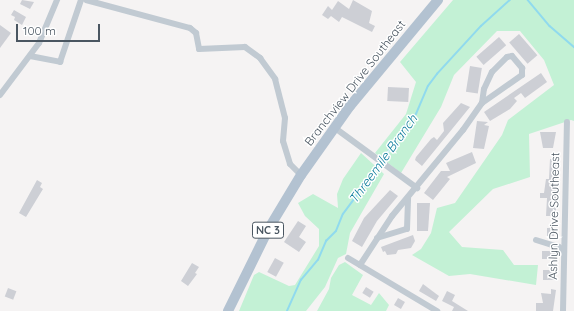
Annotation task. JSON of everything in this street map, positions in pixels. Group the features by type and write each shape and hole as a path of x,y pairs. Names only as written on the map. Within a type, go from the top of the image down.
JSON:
{"main road":[{"name":"Branchview Drive Southeast","path":"228,311 269,228 302,175 335,128 438,0"}],"street":[{"path":"0,95 30,56 57,0"},
{"path":"30,56 60,62 81,0"},
{"path":"86,0 190,28 196,33 199,49 244,47 260,58 275,79 281,98 285,118 283,141 290,164 302,175"},
{"path":"360,265 377,238 408,198 444,156 482,103 522,75 522,68 512,56 492,72 484,90 482,103"},
{"name":"Ashlyn Drive Southeast","path":"563,311 567,122"},
{"path":"335,128 417,188"},
{"path":"377,238 407,229 408,198"},
{"path":"536,240 560,247 564,252"},
{"path":"348,258 437,311"}],"green space":[{"path":"453,0 574,0 574,121 571,120 529,134 530,177 493,189 449,232 462,247 503,250 514,265 538,265 536,285 470,274 449,276 412,255 421,249 431,233 437,208 455,203 502,135 508,120 554,85 544,60 520,31 497,31 454,75 441,107 401,173 375,153 406,114 416,82 400,62"},
{"path":"361,153 384,174 350,233 346,254 338,258 325,287 306,311 239,311 254,275 259,272 289,286 295,285 319,246 319,229 305,216 298,203 313,194 338,208 337,194 343,179"},
{"path":"345,262 363,275 352,295 371,305 379,293 389,305 386,311 317,311 329,289 331,278 339,265"}],"building":[{"path":"22,0 34,2 30,9 20,4"},
{"path":"353,0 372,11 369,23 375,26 372,32 342,17 339,22 331,16 328,19 322,15 328,6 332,10 338,1 349,9"},
{"path":"14,10 26,17 22,25 14,20 15,17 11,15"},
{"path":"0,25 11,33 0,48"},
{"path":"519,34 537,55 528,64 509,43"},
{"path":"499,37 506,45 484,65 476,57"},
{"path":"470,66 482,68 478,94 466,92"},
{"path":"541,73 547,82 525,98 521,93 514,98 517,101 510,109 490,121 484,112"},
{"path":"388,87 409,88 408,102 387,101"},
{"path":"461,103 470,107 422,166 415,160 416,157 431,139 434,137 437,140 444,131 443,123"},
{"path":"477,121 488,122 484,125 489,126 484,149 473,148"},
{"path":"540,132 556,132 553,148 543,148"},
{"path":"472,152 476,163 447,177 450,179 433,200 424,193 441,171 450,171 446,163"},
{"path":"550,159 556,159 556,216 546,216 547,198 540,198 540,193 544,193 546,179 549,179"},
{"path":"37,180 42,183 40,187 43,189 26,217 19,213"},
{"path":"390,190 398,196 377,221 362,247 352,241 364,218"},
{"path":"417,203 430,203 428,231 417,231"},
{"path":"298,221 306,226 299,237 306,242 299,252 284,242"},
{"path":"547,228 554,228 554,236 547,236"},
{"path":"413,235 415,241 411,248 398,250 396,254 387,255 385,251 383,252 381,247"},
{"path":"542,251 556,251 556,259 542,259"},
{"path":"275,258 284,263 276,277 267,272"},
{"path":"192,263 199,267 195,273 197,274 188,286 181,281"},
{"path":"543,270 556,270 556,280 543,280"},
{"path":"423,284 439,296 436,301 419,291"},
{"path":"366,287 374,292 370,298 362,293"},
{"path":"8,288 16,291 13,300 5,296"},
{"path":"551,289 556,290 553,311 536,311 536,303 543,303 541,293 551,294"},
{"path":"447,291 455,295 452,301 468,311 452,311 454,307 442,301"},
{"path":"398,298 405,302 401,309 394,305"}],"waterway":[{"name":"Threemile Branch","path":"383,160 403,128 416,114 428,86 437,74 481,26 510,0"},
{"path":"528,0 550,26 574,47"},
{"name":"Threemile Branch","path":"287,311 301,280 318,260 326,241 336,231 343,214 381,163"}]}
